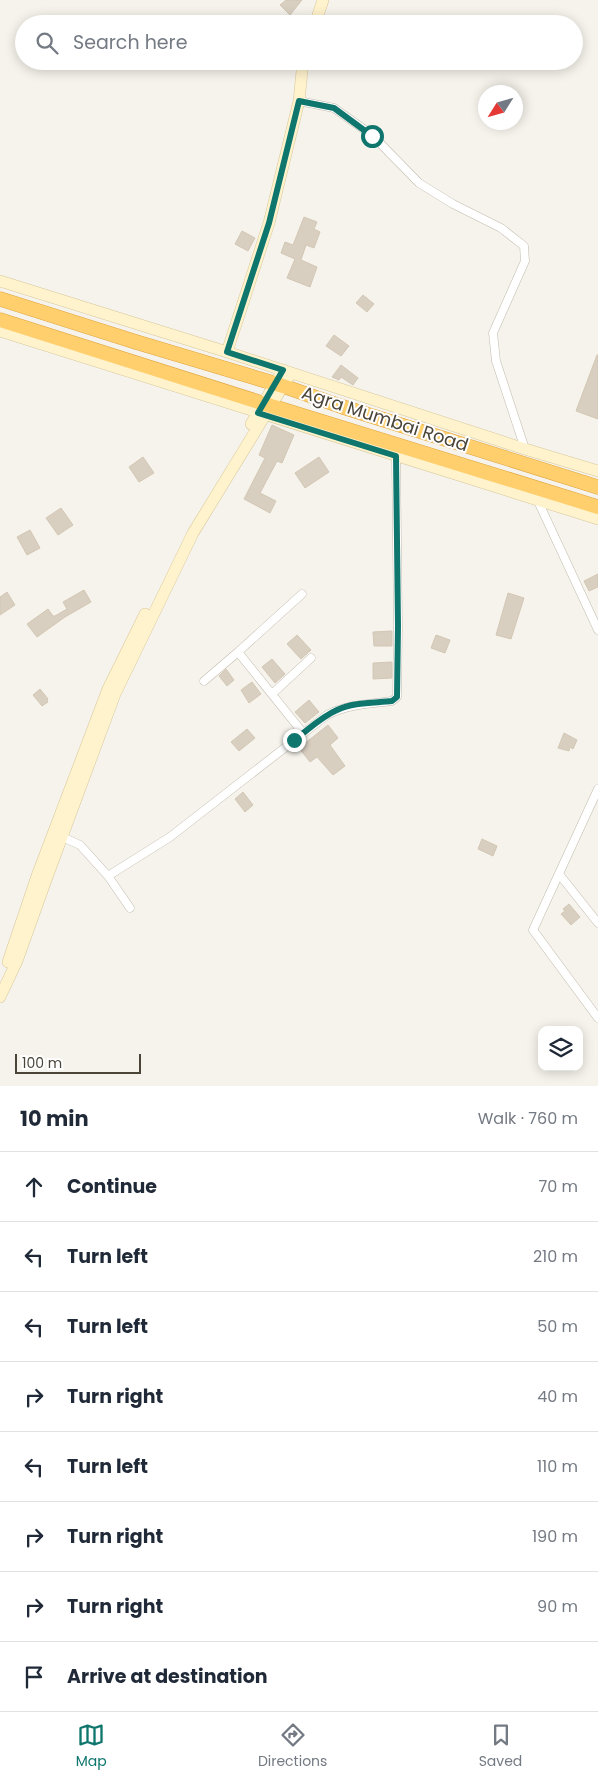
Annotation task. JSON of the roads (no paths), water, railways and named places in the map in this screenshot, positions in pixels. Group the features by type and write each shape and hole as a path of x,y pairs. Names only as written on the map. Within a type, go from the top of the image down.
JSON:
{"highway":[{"name":"Agra Mumbai Road","path":"0,298 136,342 279,384 342,407 598,487"},
{"name":"Agra Mumbai Road","path":"0,320 264,410 598,507"}],"street":[{"path":"318,15 323,0"},
{"path":"227,352 269,223 299,101 302,70"},
{"path":"299,101 334,108 372,136 419,183 453,204 501,228 524,246 526,261 493,333 496,361 525,449"},
{"path":"0,280 598,471"},
{"path":"0,331 264,410 396,456 598,519"},
{"path":"0,998 18,962 115,694 188,542 287,372"},
{"path":"0,980 10,958 37,876 108,689 188,528 264,410"},
{"path":"108,876 170,836 328,715 338,709 392,701 397,697 396,456"},
{"path":"537,499 598,630"},
{"path":"204,681 302,594"},
{"path":"238,652 303,733"},
{"path":"272,694 311,658"},
{"path":"598,789 533,930 598,1018"},
{"path":"62,837 80,845 108,876 130,908"},
{"path":"558,874 598,923"}]}
